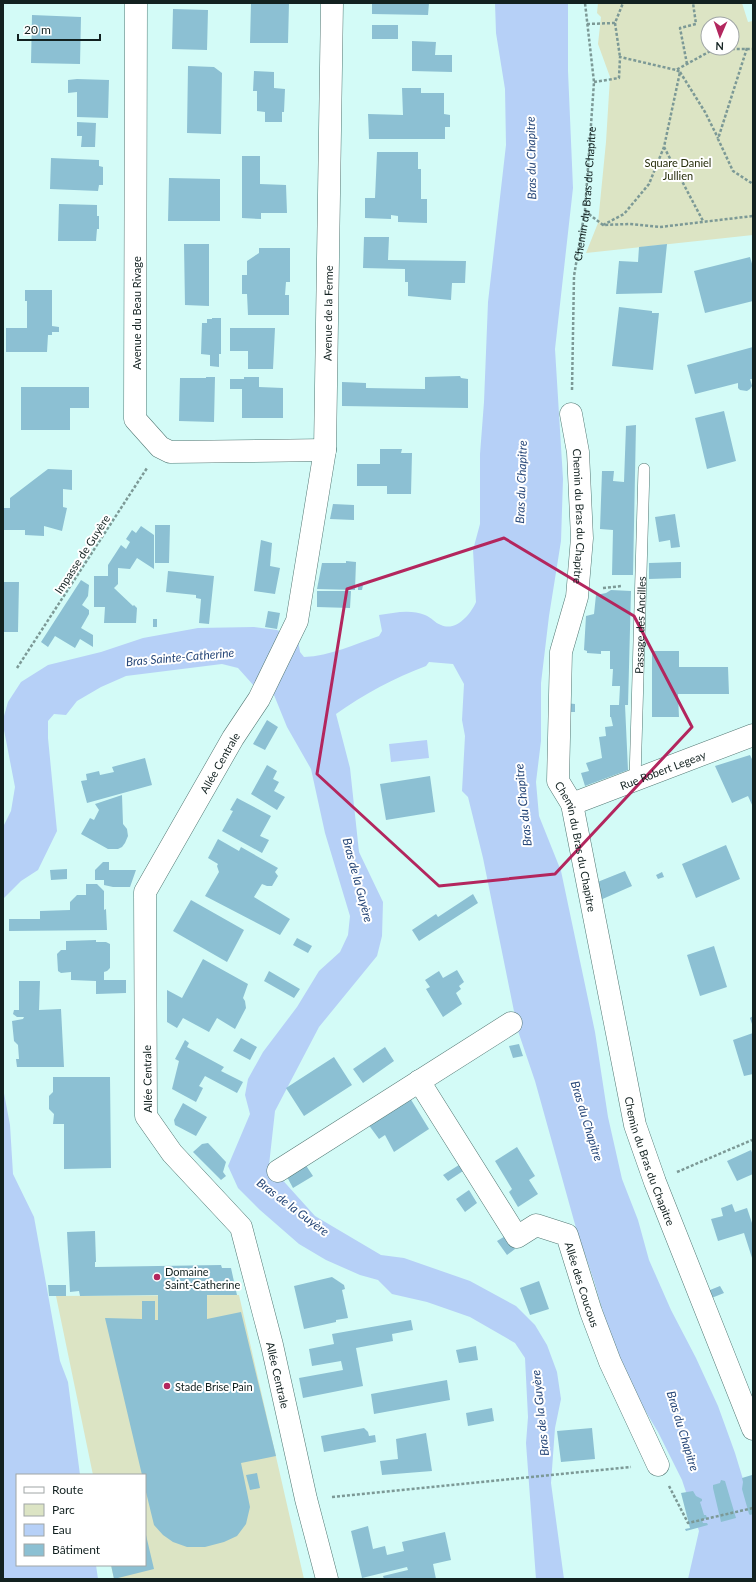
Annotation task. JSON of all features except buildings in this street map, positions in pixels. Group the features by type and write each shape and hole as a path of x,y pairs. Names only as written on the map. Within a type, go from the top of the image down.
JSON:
{"street":[{"name":"Avenue du Beau Rivage","path":"136,3 136,419 160,447"},
{"name":"Avenue de la Ferme","path":"297,621 325,450 332,3"},
{"name":"Chemin du Bras du Chapitre","path":"571,414 578,452 582,538 577,598 561,652 558,781 572,804 635,1125 655,1182 753,1429"},
{"path":"160,447 170,452 325,450"},
{"name":"Allée Centrale","path":"297,621 259,699 233,738 145,892 146,1116 172,1153 241,1227 272,1345 306,1499 327,1579"},
{"name":"Rue Robert Legeay","path":"572,804 753,737"},
{"path":"278,1170 511,1023"},
{"name":"Allée des Coucous","path":"419,1081 517,1237 536,1225 567,1235 591,1312 610,1362 658,1465"}],"lane":[{"name":"Passage des Ancilles","path":"635,780 644,469"}],"path":[{"name":"Chemin du Bras du Chapitre","path":"571,414 574,276 585,210 594,82 585,3"},
{"path":"594,82 620,78 620,57 615,23 623,3"},
{"path":"687,64 680,28 696,24 693,3"},
{"path":"587,24 615,23"},
{"path":"718,138 747,48"},
{"path":"676,70 714,49 753,49"},
{"path":"620,57 680,72 705,112 733,171 753,184"},
{"path":"603,224 624,214 649,184 664,147 680,72"},
{"path":"664,147 703,221"},
{"path":"585,210 603,224 660,226 753,216"},
{"name":"Impasse de Guyère","path":"17,668 160,447"},
{"path":"655,1182 752,1140"},
{"path":"306,1499 658,1465 688,1523 753,1508"}],"highlighted area":[{"path":"504,538 634,616 692,727 555,874 439,886 317,774 347,589"}],"green space":[{"name":"Square Daniel Jullien","path":"598,3 742,3 748,22 753,21 753,235 586,253 598,223 606,142 610,77 598,44 601,17 597,13"},
{"name":"Stade Brise Pain","path":"239,1295 304,1579 114,1579 111,1566 146,1566 146,1474 93,1474 56,1296"}],"water":[{"path":"495,3 568,3 568,71 573,188 555,349 563,479 561,541 549,616 541,683 541,741 536,782 539,816 561,871 595,1032 608,1117 622,1179 638,1220 649,1260 671,1310 696,1358 718,1406 735,1453 753,1512 753,1579 688,1579 699,1531 682,1480 658,1432 631,1387 609,1333 594,1281 576,1228 535,1081 518,1031 483,858 468,797 462,791 465,736 462,720 464,684 453,664 429,662 426,666 368,693 336,714 350,768 359,852 383,902 382,936 377,956 319,1027 275,1111 269,1165 315,1216 381,1255 404,1258 470,1281 516,1306 535,1325 547,1345 557,1372 561,1399 555,1428 551,1483 564,1579 536,1579 526,1443 528,1417 525,1358 515,1343 470,1317 427,1302 392,1294 378,1280 360,1275 326,1260 299,1244 260,1210 238,1188 228,1166 250,1114 245,1095 248,1079 263,1052 297,1007 319,971 340,952 348,935 350,916 325,833 311,769 287,727 274,695 255,687 238,668 222,664 126,676 101,687 77,701 66,715 54,714 48,721 48,738 57,831 38,870 21,881 3,899 3,827 11,811 15,787 4,730 4,716 8,702 21,682 48,665 101,652 143,638 198,628 254,627 277,630 298,640 300,652 304,657 314,656 342,649 379,636 382,631 379,615 414,612 427,616 437,623 447,627 462,621 474,607 476,602 473,550 480,524 480,454 484,402 488,302 506,145 505,89 496,33"},
{"path":"427,740 429,758 391,762 389,744"},
{"path":"3,1088 10,1125 13,1174 34,1217 60,1361 68,1382 80,1474 16,1474 16,1566 96,1566 98,1579 3,1579"}],"place":[{"name":"Domaine Saint-Catherine","path":"157,1277"},
{"name":"Stade Brise Pain","path":"167,1386"}],"water label":[{"name":"Bras du Chapitre","path":"531,158"},
{"name":"Bras du Chapitre","path":"521,482"},
{"name":"Bras Sainte-Catherine","path":"180,657"},
{"name":"Bras du Chapitre","path":"523,805"},
{"name":"Bras de la Guyère","path":"358,880"},
{"name":"Bras du Chapitre","path":"587,1121"},
{"name":"Bras de la Guyère","path":"293,1207"},
{"name":"Bras de la Guyère","path":"540,1413"},
{"name":"Bras du Chapitre","path":"683,1431"}]}
